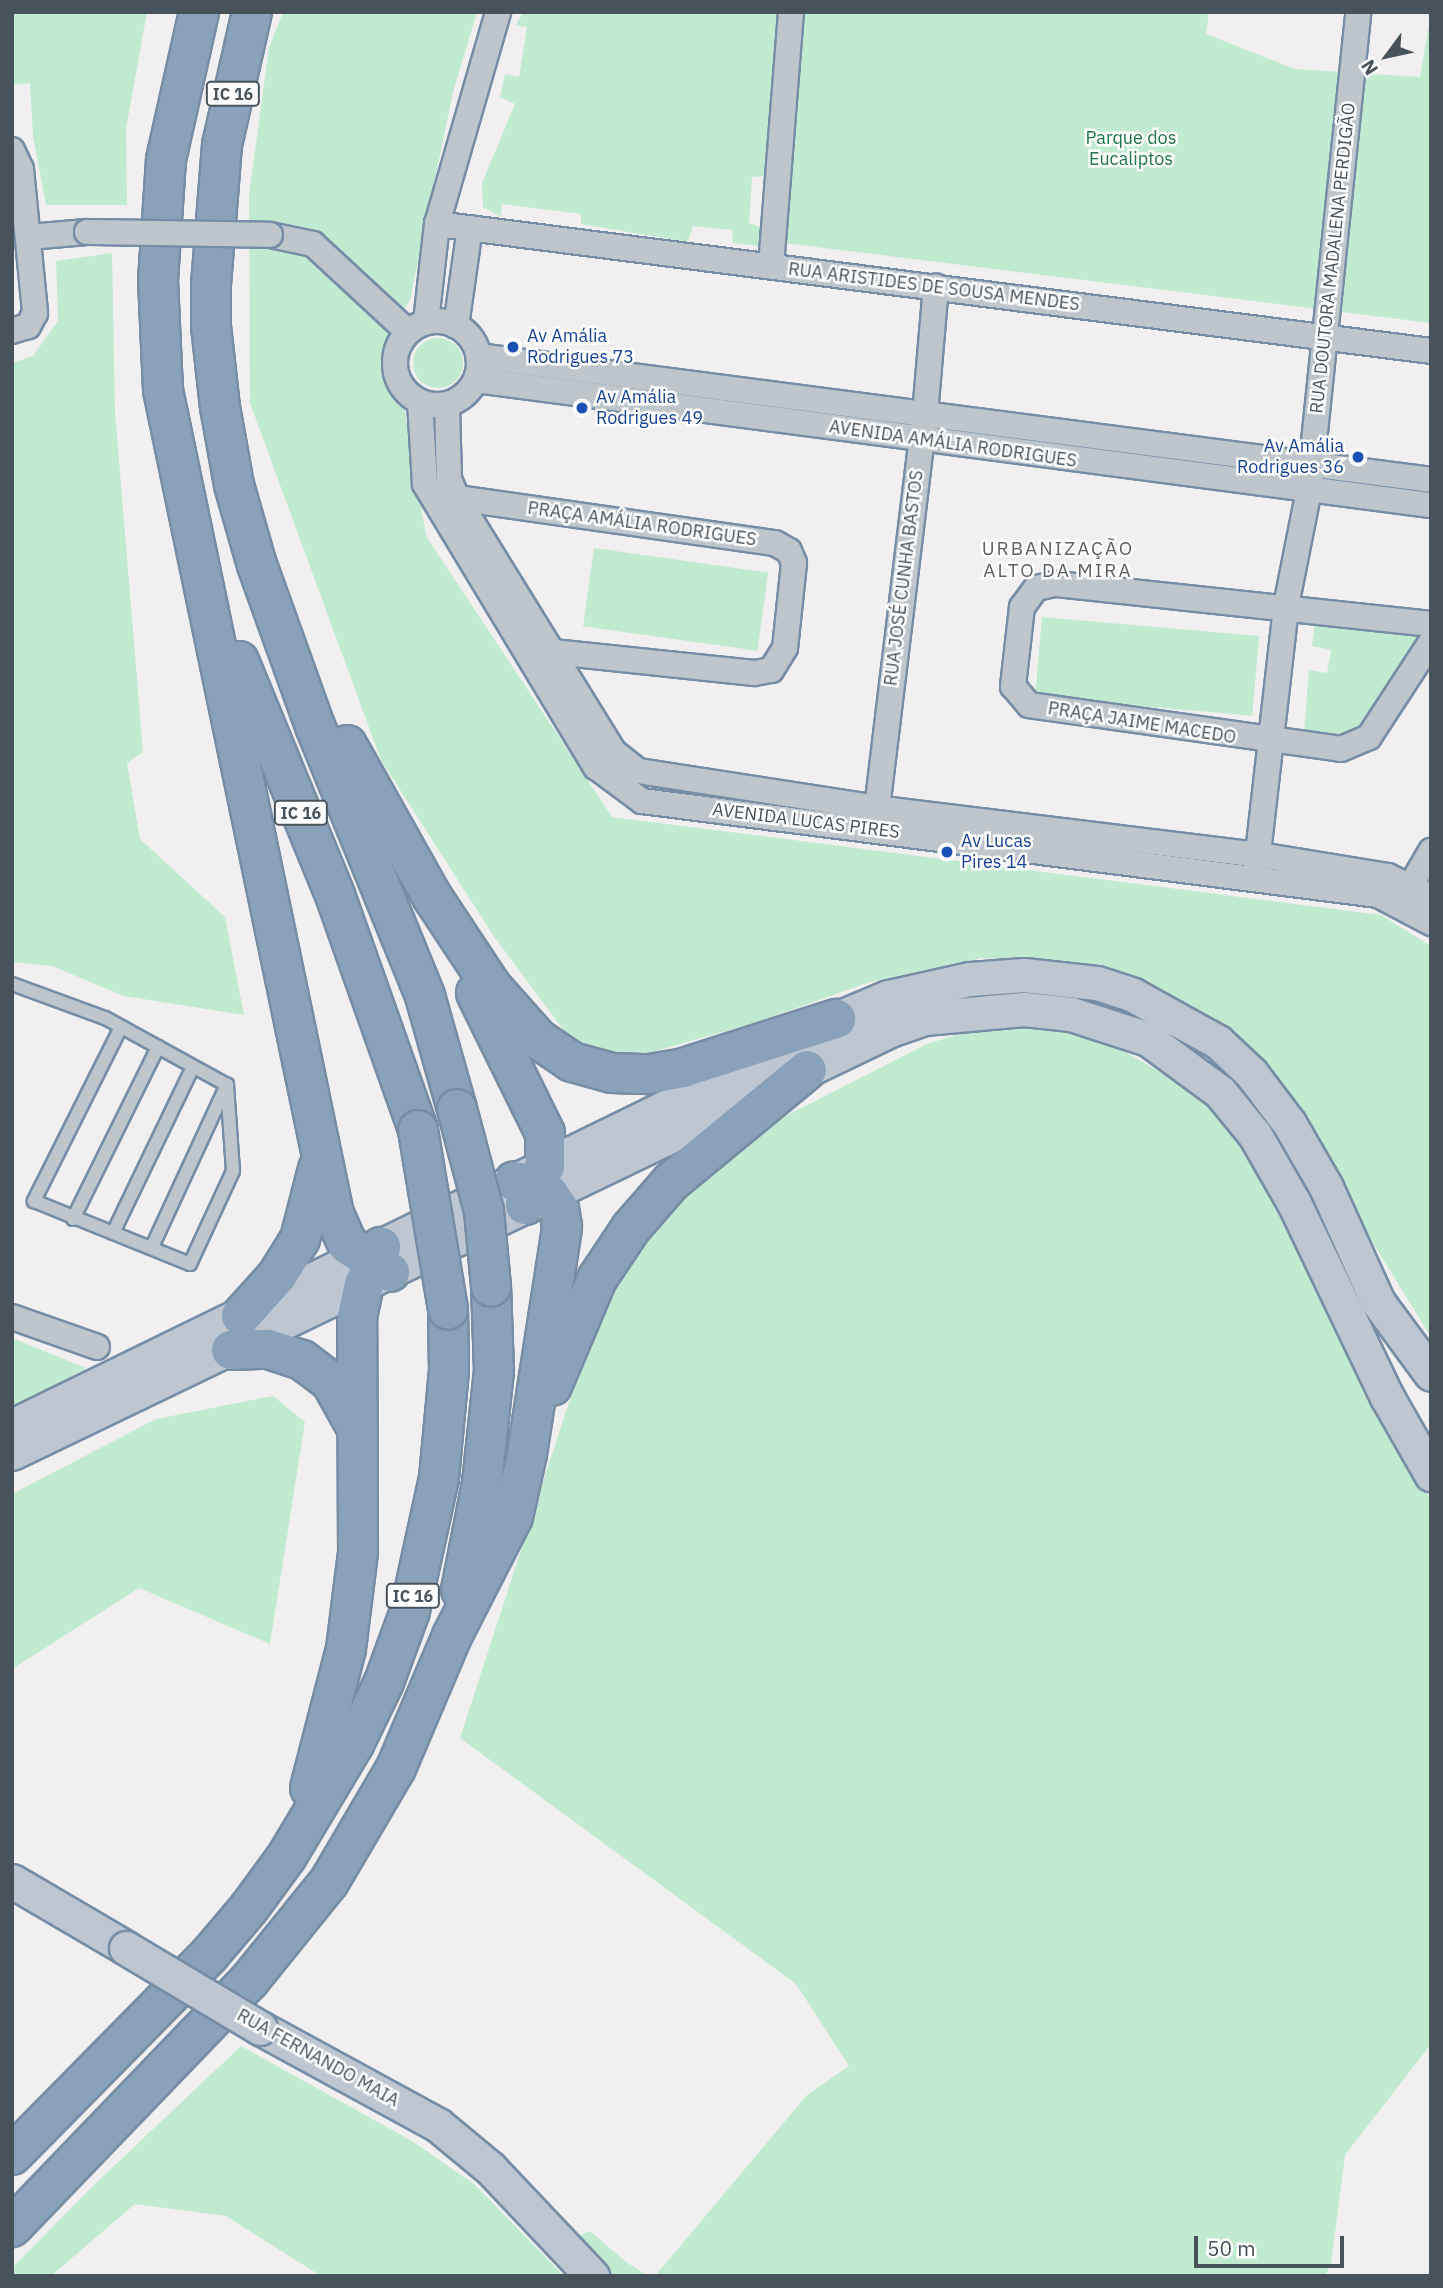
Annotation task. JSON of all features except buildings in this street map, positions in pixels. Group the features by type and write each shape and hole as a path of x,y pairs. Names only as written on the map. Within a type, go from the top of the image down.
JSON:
{"highway":[{"name":"IC 16","path":"12,2155 210,1954 287,1856 354,1744 384,1682 410,1611 439,1478 449,1371 448,1310 418,1130 335,895 249,691 182,496 163,390 158,280 166,160 199,12"},
{"name":"IC 16","path":"12,2227 249,1981 329,1882 396,1768 452,1636 482,1483 494,1371 491,1287 484,1211 425,996 315,726 257,565 234,485 211,326 222,145 252,12"},
{"path":"182,496 337,1224 374,1265 357,1317 358,1552 346,1649 327,1737 287,1856"},
{"path":"257,565 369,788 433,898 541,1121 547,1148 534,1187 559,1209 562,1227 527,1454 513,1517 452,1636"},
{"path":"433,898 519,1020 553,1050 593,1069 632,1074 667,1071 836,1019"},
{"path":"527,1454 572,1331 597,1279 631,1228 671,1182 807,1070"},
{"path":"318,1129 316,1188 300,1239 236,1333 268,1349 302,1360 331,1382 357,1431"}],"main road":[{"path":"534,1187 836,1019 888,997 971,979 1024,975 1097,983 1133,995 1218,1042 1251,1073 1289,1123 1326,1187 1378,1302 1431,1374"},
{"path":"12,1453 236,1333 534,1187 807,1070 890,1030 925,1018 981,1011 1071,1014 1148,1038 1220,1092 1255,1135 1294,1202 1387,1397 1431,1474"},
{"path":"12,1426 236,1333"},
{"name":"RUA FERNANDO MAIA","path":"12,1881 260,2028 438,2125 490,2168 592,2276"}],"street":[{"path":"29,237 87,232 270,235 313,244 417,327 457,326 471,339 478,356 476,380 466,394 447,404 419,402 400,383 395,370 400,343 417,327 437,224 498,12"},
{"path":"771,267 791,12"},
{"name":"RUA DOUTORA MADALENA PERDIGÃO","path":"1257,867 1286,606 1309,490 1358,12"},
{"path":"12,150 21,169 35,313 28,326 12,331"},
{"name":"RUA ARISTIDES DE SOUSA MENDES","path":"437,224 936,286 1326,340 1431,351"},
{"path":"457,326 470,228"},
{"name":"RUA JOSÉ CUNHA BASTOS","path":"875,818 925,414 936,286"},
{"name":"AVENIDA AMÁLIA RODRIGUES","path":"478,356 1431,480"},
{"name":"AVENIDA AMÁLIA RODRIGUES","path":"476,380 1431,505"},
{"name":"AVENIDA LUCAS PIRES","path":"419,402 425,484 525,655 596,767 642,801 875,818 1257,867 1378,895 1414,895 1431,923"},
{"name":"AVENIDA LUCAS PIRES","path":"447,404 449,479 457,498 614,752 638,771 875,818"},
{"name":"PRAÇA AMÁLIA RODRIGUES","path":"457,498 775,542 789,551 794,563 785,648 771,670 754,673 552,649 525,655"},
{"name":"PRAÇA JAIME MACEDO","path":"1431,624 1286,606 1054,584 1036,588 1022,607 1013,686 1029,705 1272,743 1341,749 1369,737 1431,642"},
{"path":"1414,895 1431,851"},
{"path":"12,1317 97,1347"}],"lane":[{"path":"12,984 121,1027 227,1085"},
{"path":"121,1027 34,1201 190,1264 233,1171 227,1085"},
{"path":"73,1219 158,1047"},
{"path":"113,1233 193,1067"},
{"path":"152,1247 227,1085"}],"green space":[{"path":"12,12 147,12 126,129 127,205 46,205 33,137 30,83 12,85"},
{"path":"283,12 477,12 453,92 410,300 386,340 382,369 405,412 426,536 612,817 1381,915 1431,946 1431,1337 1299,1123 1261,1070 1056,963 982,958 870,982 757,1022 631,1058 573,1043 493,935 381,760 250,403 249,195 269,48"},
{"path":"523,12 778,12 764,176 752,177 749,223 763,228 760,246 733,243 732,230 693,226 688,242 581,224 581,214 502,204 501,217 483,207 482,183 515,104 500,97 505,74 519,77 527,27 516,25"},
{"name":"Parque dos Eucaliptos","path":"800,12 1209,12 1206,34 1295,69 1420,77 1431,12 1431,323 784,243"},
{"path":"112,253 115,412 143,752 127,763 140,839 225,917 244,1015 124,996 52,966 12,962 12,363 33,356 58,321 56,261"},
{"path":"438,338 456,345 463,363 456,381 438,388 420,381 413,363 420,345"},
{"path":"594,548 768,572 757,651 583,626"},
{"path":"1042,617 1259,636 1252,716 1035,697"},
{"path":"1315,622 1419,633 1365,724 1336,738 1304,733 1309,670 1327,673 1331,650 1312,646"},
{"path":"976,1029 1056,1029 1103,1039 1191,1090 1228,1129 1263,1184 1411,1476 1431,1499 1431,2044 1345,2155 1331,2264 1325,2276 655,2276 807,2095 849,2066 796,1984 460,1738 594,1325 638,1246 691,1187 770,1124 927,1044"},
{"path":"12,1338 86,1368 12,1411"},
{"path":"273,1396 305,1422 270,1644 139,1588 12,1669 12,1494 156,1419"},
{"path":"241,2046 412,2141 474,2184 564,2276 321,2276 226,2216 135,2204 51,2276 12,2276 12,2268 95,2184"},
{"path":"590,2231 626,2262 648,2276 612,2276 576,2237"}],"place":[{"name":"Av Amália Rodrigues 73","path":"513,347"},
{"name":"Av Amália Rodrigues 49","path":"582,408"},
{"name":"Av Amália Rodrigues 36","path":"1358,457"},
{"name":"Av Lucas Pires 14","path":"947,852"}],"district":[{"name":"URBANIZAÇÃO ALTO DA MIRA","path":"1058,560"}]}
